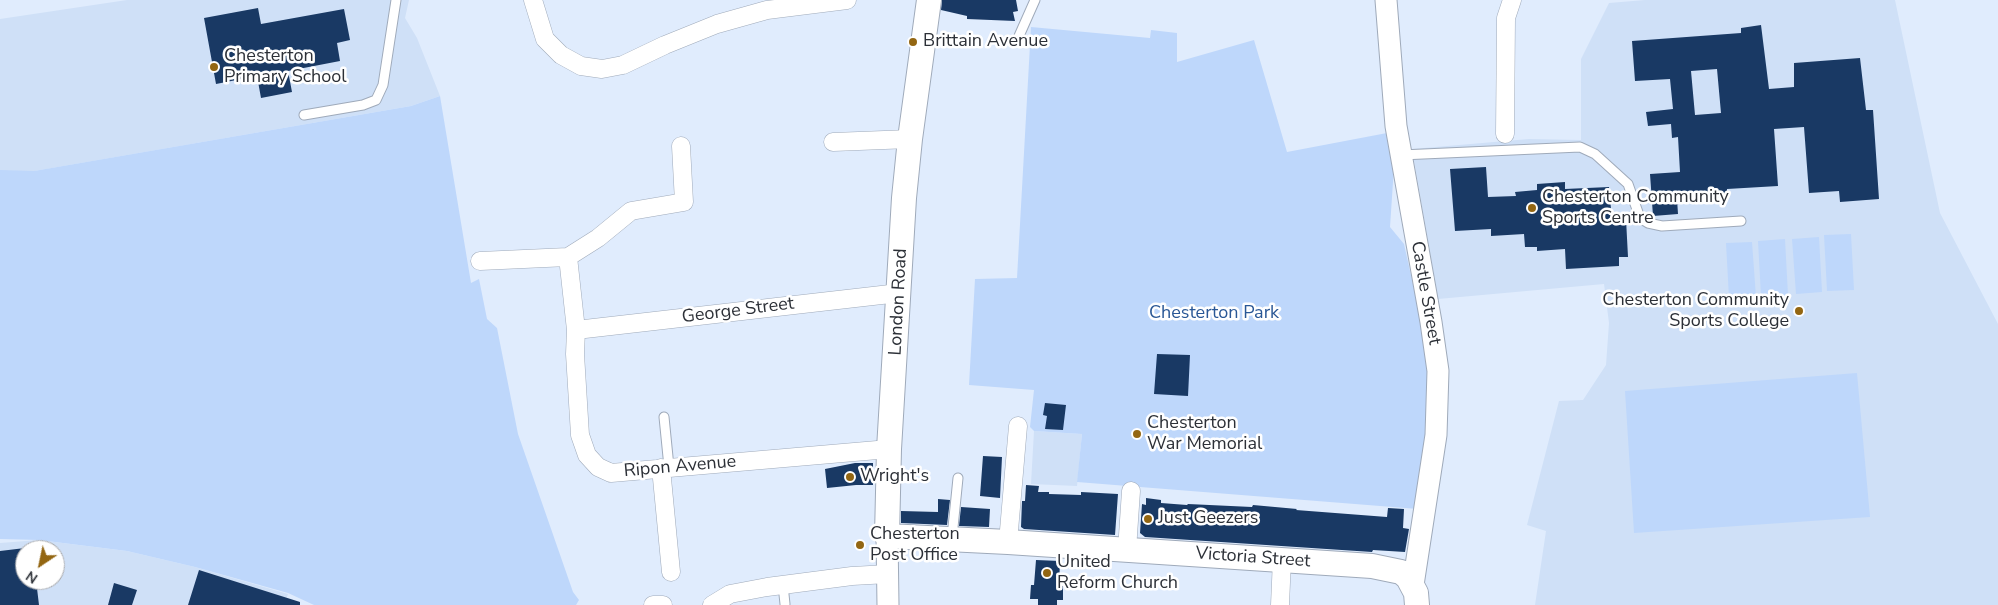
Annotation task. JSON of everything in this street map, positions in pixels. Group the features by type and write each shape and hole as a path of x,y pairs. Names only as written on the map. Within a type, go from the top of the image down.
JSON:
{"main road":[{"name":"London Road","path":"887,536 904,198 929,0"},
{"name":"Victoria Street","path":"887,536 1282,559 1390,569 1401,572 1415,595"}],"street":[{"path":"533,0 545,39 561,55 581,66 602,69 623,65 665,45 734,19 767,10 847,0"},
{"name":"Castle Street","path":"1386,0 1396,126 1438,371 1436,435 1415,595"},
{"path":"1505,134 1506,18 1512,0"},
{"path":"833,142 910,139"},
{"path":"480,261 568,257 598,238 631,211 684,202 681,146"},
{"name":"Ripon Avenue","path":"568,257 576,330 575,354 580,436 587,455 598,467 611,473 890,449"},
{"name":"George Street","path":"576,330 900,293"},
{"path":"1008,542 1018,426"},
{"path":"665,468 671,572"},
{"path":"1127,550 1131,491"},
{"name":"London Road","path":"887,536 888,605"},
{"path":"1280,605 1282,559"},
{"path":"712,605 730,594 852,576 888,574"},
{"path":"653,605 663,605"}],"lane":[{"path":"304,115 363,105 376,100 383,85 396,0"},
{"path":"1019,36 1034,0"},
{"path":"1401,155 1580,147 1595,154 1628,184 1640,218 1648,223 1662,226 1741,221"},
{"path":"664,417 665,468"},
{"path":"952,539 958,478"},
{"path":"783,585 785,604"}],"shaded area":[{"name":"Chesterton Primary School","path":"127,0 409,0 405,18 417,38 440,96 411,106 0,177 0,19"},
{"name":"Chesterton Community Sports College","path":"1645,0 1895,0 1940,213 1998,324 1998,605 1535,605 1546,531 1527,525 1559,401 1583,400 1606,365 1609,323 1604,284 1438,299 1412,149 1529,139 1581,140 1581,59 1609,3"},
{"path":"1034,431 1082,434 1077,486 1031,484"},
{"path":"15,542 15,590 65,590 65,543 127,551 195,567 288,594 284,605 0,605 0,543"}],"green space":[{"name":"Chesterton Park","path":"1031,27 1150,38 1151,30 1177,33 1177,62 1254,40 1287,152 1387,133 1394,167 1390,227 1404,244 1429,366 1430,423 1418,509 1077,482 1082,434 1034,431 1030,427 1034,390 969,385 975,279 1017,278"},
{"path":"440,96 471,283 479,279 487,319 497,328 518,434 573,592 579,600 576,605 314,605 288,593 195,567 127,551 65,543 65,540 0,539 0,170 34,171 411,106"},
{"path":"1851,234 1854,290 1827,291 1824,235"},
{"path":"1819,237 1822,292 1796,294 1792,239"},
{"path":"1785,239 1788,295 1761,296 1758,241"},
{"path":"1752,242 1756,297 1729,298 1726,243"},
{"path":"1857,373 1870,517 1634,533 1625,391"}],"building":[{"path":"942,0 1016,0 1018,11 1013,12 1015,21 967,19 967,16 941,10"},
{"path":"258,8 261,24 344,9 350,40 337,43 340,61 288,71 292,92 261,98 257,76 216,84 204,18"},
{"path":"1761,25 1769,89 1794,87 1794,63 1860,58 1866,110 1873,110 1879,199 1840,202 1839,191 1809,193 1804,127 1774,129 1778,186 1727,189 1727,196 1677,199 1678,214 1653,216 1650,174 1680,172 1678,137 1672,138 1671,124 1648,126 1646,112 1673,109 1670,79 1635,81 1632,41 1741,33 1741,28","holes":["1717,69 1721,113 1695,115 1691,71"]},
{"name":"Chesterton Community Sports Centre","path":"1486,167 1488,197 1516,196 1515,192 1537,190 1537,184 1565,182 1565,189 1609,187 1612,220 1626,219 1628,257 1619,257 1619,266 1566,269 1565,249 1537,251 1537,247 1525,247 1524,234 1491,236 1491,229 1455,231 1450,169"},
{"path":"1157,354 1190,355 1188,396 1154,394"},
{"path":"1045,403 1066,405 1063,430 1045,429 1047,416 1043,415"},
{"path":"983,456 1002,457 1000,498 980,496"},
{"name":"Wright's","path":"855,463 873,463 873,485 827,488 825,469"},
{"path":"1026,485 1039,486 1038,492 1049,492 1049,494 1081,495 1081,492 1118,494 1115,535 1024,529 1021,527 1022,501 1025,501"},
{"path":"1146,498 1161,500 1161,503 1252,507 1253,505 1387,517 1388,508 1404,509 1403,528 1409,529 1405,552 1373,550 1372,552 1145,537 1140,533 1142,504 1146,505"},
{"path":"938,499 950,500 947,525 901,523 901,511 938,512"},
{"path":"961,507 990,509 989,527 959,526"},
{"path":"15,549 15,590 37,590 39,605 0,605 0,551"},
{"name":"United Reform Church","path":"1036,560 1060,561 1059,586 1063,586 1063,600 1057,600 1057,605 1038,605 1038,599 1030,599 1031,585 1034,585"},
{"path":"199,570 300,602 300,605 188,605"},
{"path":"114,583 137,590 132,605 108,605"}],"place":[{"name":"Brittain Avenue","path":"913,42"},
{"name":"Chesterton Primary School","path":"214,67"},
{"name":"Chesterton Community Sports Centre","path":"1532,208"},
{"name":"Chesterton Community Sports College","path":"1799,311"},
{"name":"Chesterton War Memorial","path":"1137,434"},
{"name":"Wright's","path":"850,477"},
{"name":"Just Geezers","path":"1148,519"},
{"name":"Chesterton Post Office","path":"860,545"},
{"name":"United Reform Church","path":"1047,573"}]}
